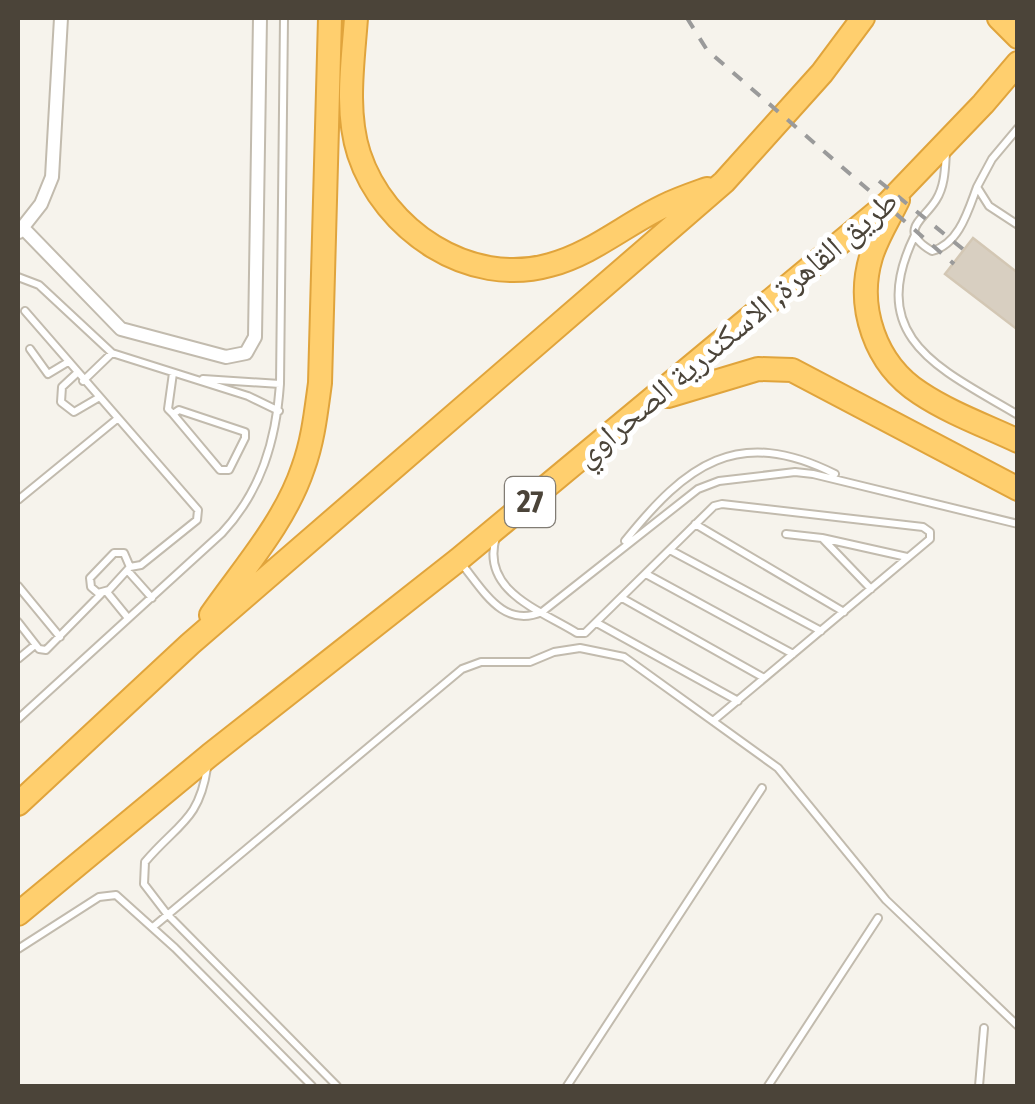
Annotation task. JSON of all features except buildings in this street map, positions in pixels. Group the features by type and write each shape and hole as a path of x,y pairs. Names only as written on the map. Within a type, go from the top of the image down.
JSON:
{"highway":[{"path":"190,644 284,509 302,472 313,433 320,384 330,18"},
{"path":"356,18 352,114 358,151 371,183 388,208 408,230 435,248 493,268 551,265 600,243 664,206 724,182"},
{"path":"18,804 190,644 724,182 822,73 863,18"},
{"path":"999,18 1018,36"},
{"name":"طريق القاهرة, الاسكندرية الصحراوي","path":"18,914 210,755 655,400 905,185 1018,63"},
{"path":"905,185 875,246 867,274 866,302 878,344 892,368 924,396 1018,441"},
{"path":"655,400 738,373 772,368 792,370 1018,489"}],"street":[{"path":"61,18 52,177 42,204 20,231 120,329 226,357 246,353 255,337 260,18"}],"lane":[{"path":"18,719 237,517 262,472 276,433 280,384 284,18"},
{"path":"915,235 921,245 932,251 943,248 960,229 992,159 1018,128"},
{"path":"948,138 938,198 918,219 899,282 898,312 909,335 939,368 1018,415"},
{"path":"978,187 989,206 1018,225"},
{"path":"18,277 39,285 112,353 202,380 262,401 278,411"},
{"path":"18,622 35,644 46,650 129,569 144,562 197,520 199,513 24,311"},
{"path":"30,349 48,374 68,362"},
{"path":"83,381 112,353"},
{"path":"77,373 62,386 61,402 74,412 98,398"},
{"path":"173,374 166,404 173,414 220,470 229,470 245,438 244,432 179,410 173,414"},
{"path":"202,380 280,384"},
{"path":"18,500 117,419"},
{"path":"618,552 656,503 688,474 718,459 747,453 780,456 818,465 850,481"},
{"path":"458,560 508,614 530,617 542,612 689,494 708,485 795,472 850,481 1018,524"},
{"path":"500,526 491,554 495,571 518,599 585,634 714,506 922,527 930,532 930,539 713,721"},
{"path":"695,524 844,612"},
{"path":"786,534 908,557"},
{"path":"822,538 871,589"},
{"path":"670,550 821,631"},
{"path":"128,618 104,592 94,591 90,582 110,555 124,554 129,569 152,598"},
{"path":"646,574 793,654"},
{"path":"18,586 60,637"},
{"path":"622,598 764,678"},
{"path":"597,623 738,700"},
{"path":"18,659 35,644"},
{"path":"153,927 462,669 471,665 530,662 567,649 602,650 624,657 778,768 886,900 1018,1026"},
{"path":"210,755 204,788 192,815 145,862 144,884 167,914 331,1085"},
{"path":"567,1086 762,788"},
{"path":"18,949 107,895 123,899 312,1086"},
{"path":"768,1086 878,918"},
{"path":"175,948 188,936"},
{"path":"979,1086 984,1028"}],"railway":[{"path":"687,18 707,50 954,264"},
{"path":"879,181 964,250"}]}
